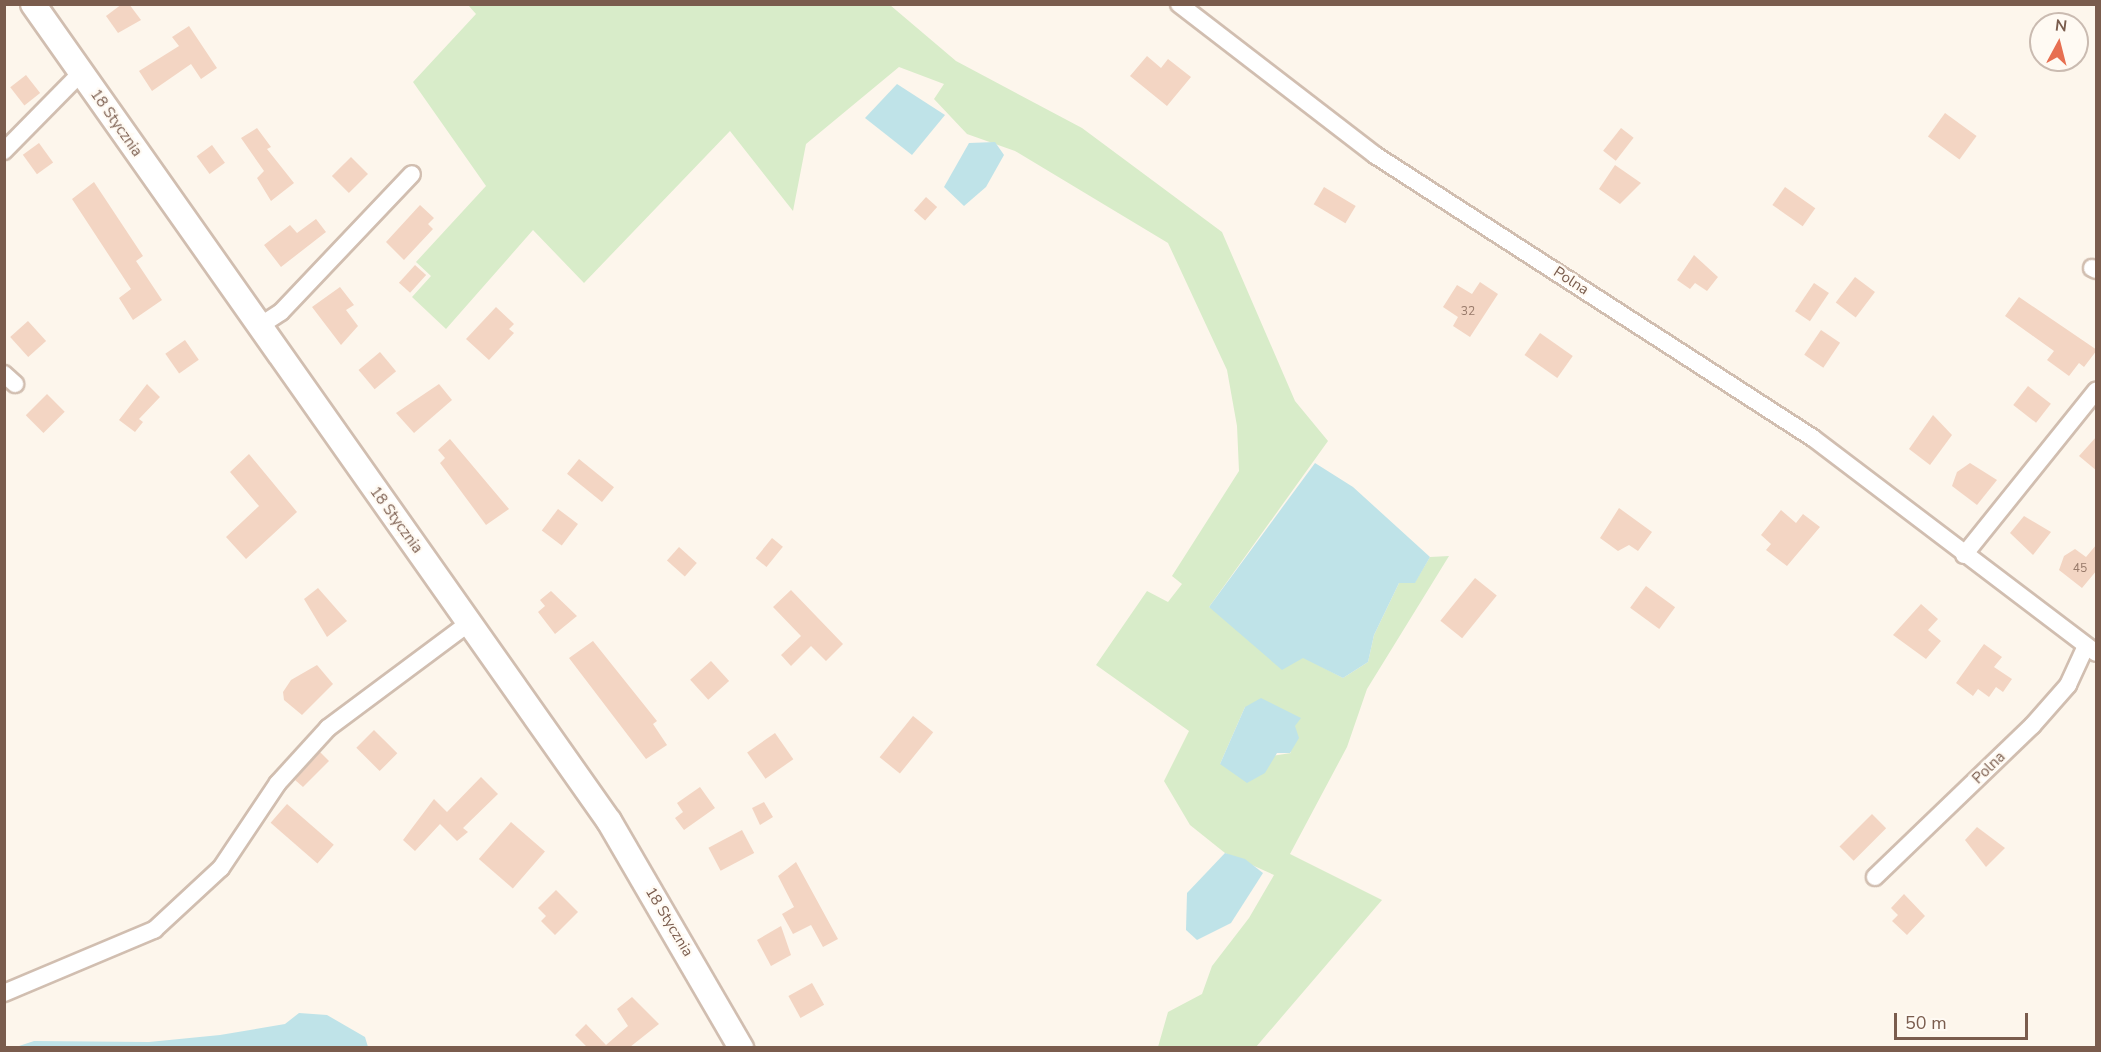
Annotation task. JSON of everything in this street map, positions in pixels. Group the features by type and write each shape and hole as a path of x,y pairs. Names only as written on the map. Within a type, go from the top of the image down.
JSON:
{"street":[{"name":"18 Stycznia","path":"33,4 258,327 470,622 609,821 741,1047"},
{"name":"Polna","path":"1179,4 1375,155 1813,438 2091,650 2068,685 2032,726 1875,877"},
{"path":"4,151 81,73"},
{"path":"258,327 281,312 412,174"},
{"path":"1964,555 2097,391"},
{"path":"4,993 154,930 221,868 278,783 328,728 470,622"}],"green space":[{"path":"468,5 890,5 956,61 1082,128 1222,232 1295,401 1328,441 1209,607 1343,678 1368,662 1374,635 1399,583 1415,582 1430,557 1449,556 1367,689 1347,747 1290,854 1382,900 1256,1047 1158,1047 1168,1012 1202,994 1212,966 1249,918 1274,875 1225,853 1190,825 1164,781 1189,731 1096,665 1147,591 1168,602 1182,584 1172,576 1239,471 1237,426 1227,370 1168,243 1015,151 967,134 934,99 944,84 899,67 806,144 793,211 730,131 584,283 533,230 446,329 412,297 431,276 416,262 486,186 413,82 476,14","holes":["1245,707 1291,753 1220,764"]}],"water":[{"path":"897,84 945,115 912,155 865,118"},
{"path":"995,142 1004,155 986,187 964,206 944,187 969,143"},
{"path":"1315,463 1353,487 1430,557 1415,583 1399,583 1374,635 1368,662 1343,678 1303,658 1282,670 1209,607"},
{"path":"1261,698 1301,718 1295,726 1299,738 1290,753 1277,753 1265,773 1247,783 1220,764 1245,707"},
{"path":"1225,853 1245,859 1263,873 1231,923 1197,940 1186,930 1187,893"},
{"path":"299,1013 327,1015 365,1037 368,1047 16,1047 34,1041 149,1042 220,1035 285,1024"}],"building":[{"path":"122,4 129,4 141,20 118,33 106,16"},
{"path":"189,26 217,68 201,79 191,64 152,91 139,71 179,46 172,37"},
{"path":"1147,56 1161,68 1168,59 1191,77 1167,106 1130,76"},
{"path":"26,75 40,93 24,105 10,87"},
{"path":"1945,113 1977,136 1960,159 1928,136"},
{"path":"257,128 271,147 267,149 294,183 271,201 257,178 264,171 241,138"},
{"path":"1621,128 1634,138 1616,161 1603,151"},
{"path":"39,143 53,162 37,174 23,155"},
{"path":"212,145 225,163 210,174 197,156"},
{"path":"351,157 368,174 349,193 332,176"},
{"path":"1615,165 1641,183 1620,204 1599,189"},
{"path":"94,182 143,256 136,261 162,300 133,320 119,298 131,289 72,199"},
{"path":"1324,187 1356,206 1345,223 1314,204"},
{"path":"1785,187 1815,208 1803,226 1772,205"},
{"path":"926,197 937,207 925,220 914,210"},
{"path":"420,205 434,218 428,224 433,229 404,260 386,242"},
{"path":"316,219 326,232 281,267 264,245 290,225 297,233"},
{"path":"1694,255 1718,277 1707,291 1695,283 1690,289 1677,280"},
{"path":"415,265 426,275 410,293 399,283"},
{"path":"1855,277 1875,292 1856,318 1836,303"},
{"path":"1480,282 1498,294 1470,337 1453,326 1458,317 1443,307 1457,285 1472,294"},
{"path":"1814,283 1829,293 1810,321 1795,311"},
{"path":"340,287 354,305 346,310 358,326 341,345 312,307"},
{"path":"2019,297 2097,350 2084,367 2079,363 2069,376 2047,360 2054,351 2005,316"},
{"path":"496,307 514,324 509,329 514,333 489,360 466,339"},
{"path":"28,321 46,341 28,357 10,337"},
{"path":"1821,330 1840,343 1823,368 1804,355"},
{"path":"1540,333 1573,356 1557,378 1525,355"},
{"path":"185,340 199,360 179,373 165,354"},
{"path":"380,352 396,371 375,389 359,370"},
{"path":"147,384 160,397 139,419 143,422 135,432 119,420"},
{"path":"439,384 452,400 414,433 396,413"},
{"path":"2028,386 2051,404 2036,423 2013,405"},
{"path":"47,394 65,412 43,433 26,415"},
{"path":"1933,415 1952,435 1930,465 1909,449"},
{"path":"2097,436 2097,471 2079,456"},
{"path":"450,439 509,509 486,525 440,463 445,458 438,450"},
{"path":"249,454 297,512 246,559 226,537 259,506 230,472"},
{"path":"579,459 614,487 602,502 567,474"},
{"path":"1970,463 1997,480 1977,505 1952,486 1957,472"},
{"path":"1619,508 1652,532 1638,551 1629,545 1618,551 1600,538"},
{"path":"558,509 578,524 562,546 542,531"},
{"path":"1781,510 1796,523 1803,514 1820,527 1787,566 1766,550 1771,544 1761,535"},
{"path":"2024,516 2051,532 2033,555 2010,533"},
{"path":"772,538 783,547 767,567 756,558"},
{"path":"2097,544 2097,570 2082,588 2059,570 2064,556 2075,549 2086,557"},
{"path":"679,547 697,563 685,576 667,560"},
{"path":"1475,578 1497,596 1462,638 1440,621"},
{"path":"1646,586 1675,607 1659,629 1630,608"},
{"path":"318,588 347,621 327,637 304,599"},
{"path":"791,590 843,644 826,661 811,646 791,666 781,655 801,636 773,607"},
{"path":"551,591 577,616 555,634 538,612 545,606 540,600"},
{"path":"1921,604 1938,619 1928,630 1941,641 1926,659 1893,635"},
{"path":"593,641 657,721 653,724 667,745 646,759 569,658"},
{"path":"1984,644 2002,657 1994,667 2012,679 2003,692 1996,687 1989,697 1978,689 1973,696 1956,683"},
{"path":"711,661 729,681 708,700 690,680"},
{"path":"317,665 333,684 302,715 284,700 283,692 291,680"},
{"path":"913,716 933,732 900,774 880,757"},
{"path":"374,730 397,753 380,771 356,748"},
{"path":"775,733 793,759 766,779 747,753"},
{"path":"320,752 329,761 303,787 295,780"},
{"path":"481,777 498,794 463,828 468,832 457,841 440,824 415,851 403,840 434,799 447,812"},
{"path":"700,787 715,808 684,830 675,818 683,812 677,803"},
{"path":"764,802 773,817 760,825 752,808"},
{"path":"287,804 334,845 317,864 271,823"},
{"path":"1872,814 1886,828 1854,861 1839,847"},
{"path":"511,822 545,852 513,889 479,859"},
{"path":"1977,827 2005,848 1986,867 1965,840"},
{"path":"742,830 754,853 721,871 708,848"},
{"path":"796,862 838,939 823,947 811,925 793,934 782,914 794,907 778,876"},
{"path":"556,890 578,912 555,935 541,921 546,916 538,908"},
{"path":"1904,894 1925,916 1907,935 1892,921 1898,915 1891,908"},
{"path":"781,926 791,955 771,966 757,940"},
{"path":"812,983 824,1005 801,1018 788,996"},
{"path":"632,997 659,1024 630,1047 587,1047 575,1035 586,1024 606,1045 628,1026 617,1009"}]}
